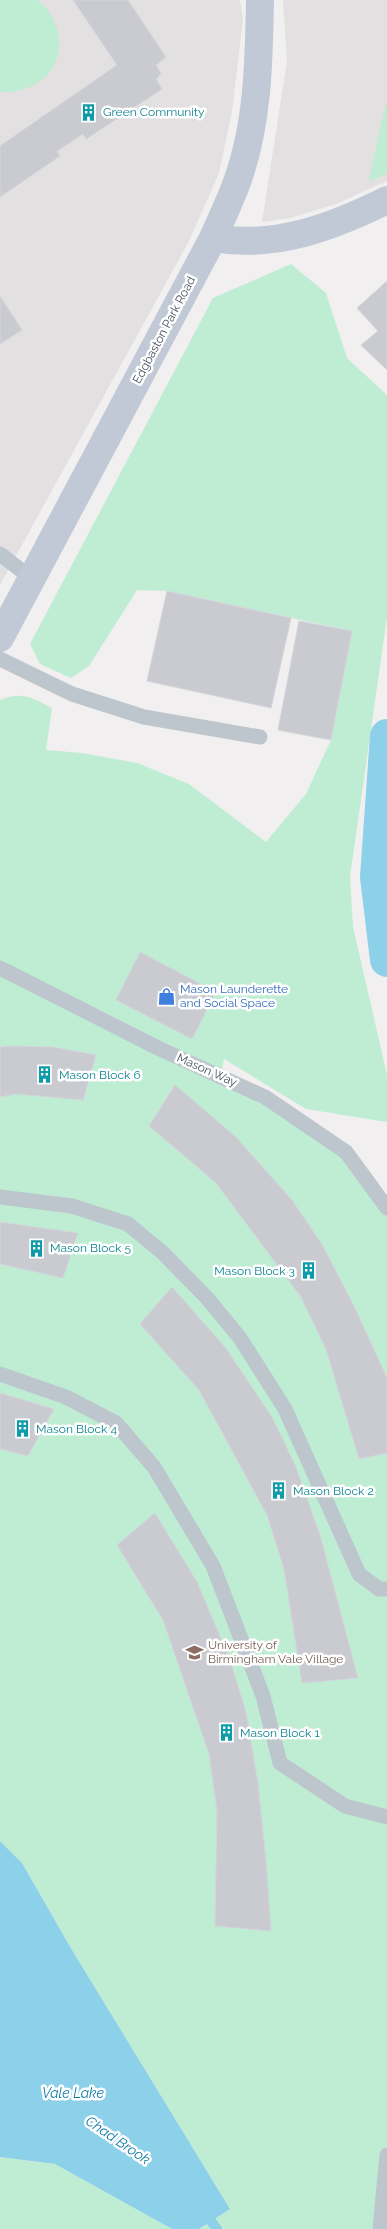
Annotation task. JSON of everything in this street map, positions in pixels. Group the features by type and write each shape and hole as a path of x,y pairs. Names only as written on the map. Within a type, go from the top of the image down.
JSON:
{"street":[{"name":"Edgbaston Park Road","path":"0,638 213,238 238,181 252,122 259,54 260,0"},
{"path":"213,238 273,241 345,221 387,200"}],"lane":[{"path":"0,554 31,578"},
{"path":"0,659 72,694 144,717 260,737"},
{"name":"Mason Way","path":"0,968 158,1048 265,1097 346,1152 387,1208"},
{"path":"0,1197 72,1206 128,1224 164,1253 207,1298 240,1338 285,1409 359,1574 379,1589 387,1589"},
{"path":"0,1374 66,1397 116,1423 154,1467 213,1566 263,1696 280,1763 345,1806 387,1817"},
{"path":"380,2229 387,2155"}],"shaded area":[{"path":"0,0 240,0 243,19 232,112 219,173 188,243 0,585"},
{"path":"283,0 387,0 387,181 336,204 290,218 262,222 287,61"}],"green space":[{"path":"0,0 35,0 49,12 57,27 59,42 57,56 52,68 43,79 31,87 16,91 0,92"},
{"path":"385,105 387,105 387,174 369,181"},
{"name":"University of Birmingham Vale Village","path":"291,264 326,293 347,358 387,395 387,617 350,877 353,927 387,1075 387,1122 306,1109 224,1059 221,1076 346,1152 387,1208 387,2229 199,2229 230,2209 72,1950 22,1863 0,1841 0,700 21,696 33,699 52,708 46,750 82,753 137,763 189,784 266,842 306,794 331,740 352,631 167,591 137,590 89,666 71,678 40,664 30,644 213,298"},
{"path":"0,2157 55,2164 172,2229 0,2229"}],"water":[{"name":"Vale Lake","path":"0,1841 22,1863 72,1950 230,2209 199,2229 172,2229 55,2164 0,2157"}],"building":[{"name":"Green Community","path":"73,0 128,0 166,57 156,65 161,74 156,79 162,89 86,139 83,134 57,151 60,156 0,197 0,146 117,65"},
{"path":"387,281 386,369 361,345 378,331 357,308"},
{"path":"0,296 22,330 0,344"},
{"path":"167,591 291,618 271,708 147,681"},
{"path":"299,621 352,631 331,740 278,730"},
{"name":"Mason Launderette and Social Space","path":"140,952 216,992 192,1039 116,1000"},
{"name":"Mason Block 6","path":"0,1047 53,1047 96,1055 83,1100 16,1094 0,1097"},
{"name":"Mason Block 3","path":"175,1085 236,1137 292,1200 323,1246 356,1310 387,1378 387,1453 359,1459 326,1349 301,1297 216,1183 149,1126"},
{"name":"Mason Block 5","path":"0,1222 78,1233 63,1278 0,1264"},
{"name":"Mason Block 2","path":"172,1287 225,1347 272,1417 296,1467 320,1535 358,1678 302,1683 284,1569 267,1515 199,1390 140,1324"},
{"name":"Mason Block 4","path":"0,1393 54,1409 28,1456 0,1449"},
{"name":"Mason Block 1","path":"155,1513 197,1582 230,1660 246,1712 258,1783 271,1931 215,1926 217,1811 209,1754 163,1620 117,1545"}],"waterway":[{"path":"387,736 377,877 387,960"},
{"name":"Chad Brook","path":"200,2213 211,2221 217,2229"}],"place":[{"name":"Green Community","path":"89,112"},
{"name":"Mason Launderette and Social Space","path":"166,996"},
{"name":"Mason Block 6","path":"45,1075"},
{"name":"Mason Block 5","path":"36,1248"},
{"name":"Mason Block 3","path":"309,1271"},
{"name":"Mason Block 4","path":"22,1429"},
{"name":"Mason Block 2","path":"279,1491"},
{"name":"University of Birmingham Vale Village","path":"194,1652"},
{"name":"Mason Block 1","path":"226,1733"}]}
